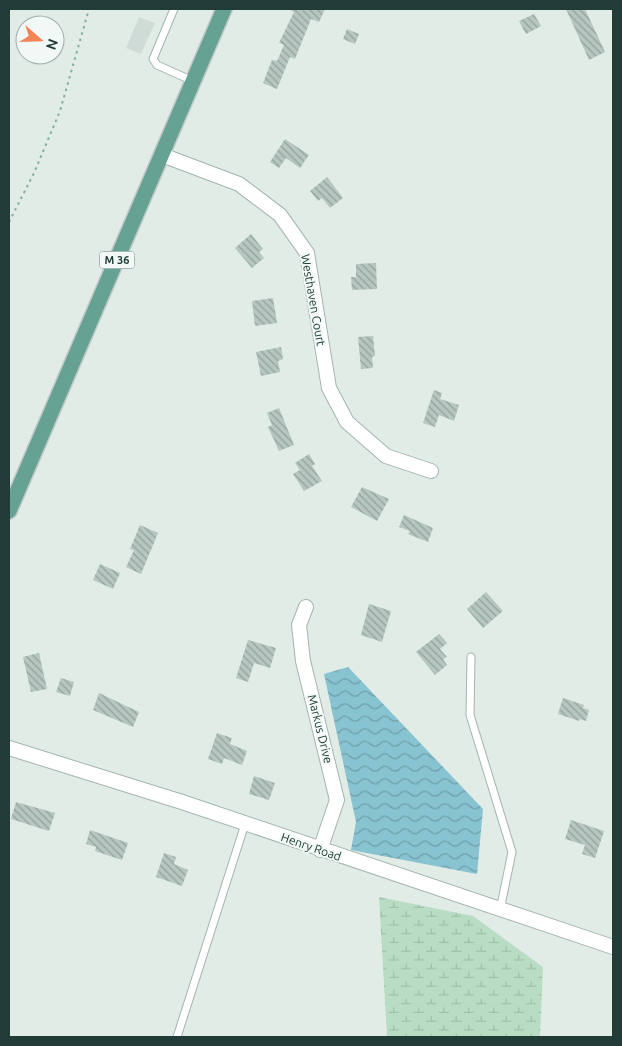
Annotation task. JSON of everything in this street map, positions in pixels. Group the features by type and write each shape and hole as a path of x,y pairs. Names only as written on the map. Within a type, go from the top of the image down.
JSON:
{"main road":[{"name":"M 36","path":"9,511 224,9"}],"street":[{"name":"Westhaven Court","path":"162,155 238,184 280,215 307,253 330,388 347,422 386,456 431,472"},
{"name":"Markus Drive","path":"306,607 299,625 303,661 337,800 320,850"},
{"name":"Henry Road","path":"9,748 613,947"}],"lane":[{"path":"174,9 153,59 157,65 193,81"},
{"path":"471,657 470,715 512,852 500,910"},
{"path":"177,1037 244,824"}],"path":[{"path":"9,222 34,174 60,111 89,9"}],"shaded area":[{"path":"139,17 155,23 141,54 126,48"}],"green space":[{"path":"379,897 473,916 543,967 540,1037 387,1037"}],"water":[{"path":"348,667 483,809 477,874 351,850 356,822 324,674"}],"building":[{"path":"288,9 325,9 319,22 311,19 295,59 290,57 277,89 263,83 272,60 277,61 284,45 279,43 294,12"},
{"path":"566,9 585,9 605,52 589,60"},
{"path":"534,14 541,26 526,34 519,21"},
{"path":"347,29 359,34 355,44 343,39"},
{"path":"285,139 309,155 300,168 286,158 279,168 270,162"},
{"path":"327,177 343,198 330,208 322,198 318,201 310,191"},
{"path":"251,234 263,249 259,252 264,258 252,268 235,248"},
{"path":"376,263 377,289 352,290 351,277 356,277 356,264"},
{"path":"273,298 277,323 255,326 252,301"},
{"path":"373,336 375,356 372,357 373,368 361,369 358,337"},
{"path":"281,347 283,359 278,361 280,372 261,376 256,352"},
{"path":"434,390 442,393 440,399 459,405 454,421 439,415 435,427 423,423"},
{"path":"279,408 294,445 279,451 268,427 272,425 267,413"},
{"path":"309,454 315,464 312,466 322,481 304,491 293,474 300,470 295,463"},
{"path":"362,487 389,499 377,521 351,507"},
{"path":"404,515 433,528 428,542 408,534 410,531 399,527"},
{"path":"140,525 158,533 141,574 126,567 134,550 130,549"},
{"path":"100,564 120,573 113,589 93,580"},
{"path":"486,592 503,611 483,628 467,609"},
{"path":"369,604 391,611 382,642 361,635"},
{"path":"439,634 447,643 440,649 447,657 443,659 447,665 435,675 416,652"},
{"path":"248,640 276,648 270,668 254,663 248,682 236,678"},
{"path":"39,653 47,689 31,692 23,657"},
{"path":"61,678 74,682 70,696 56,692"},
{"path":"99,693 139,712 133,727 93,710"},
{"path":"563,698 584,705 583,708 589,710 586,721 580,719 579,721 558,714"},
{"path":"217,733 232,738 230,744 247,751 242,765 224,758 222,764 208,759"},
{"path":"254,776 275,783 269,800 249,794"},
{"path":"16,802 55,813 49,831 11,819"},
{"path":"571,820 604,831 595,858 582,854 585,845 565,839"},
{"path":"90,830 128,843 122,860 95,851 96,847 86,844"},
{"path":"164,853 176,857 174,864 188,870 182,886 156,877"}]}
